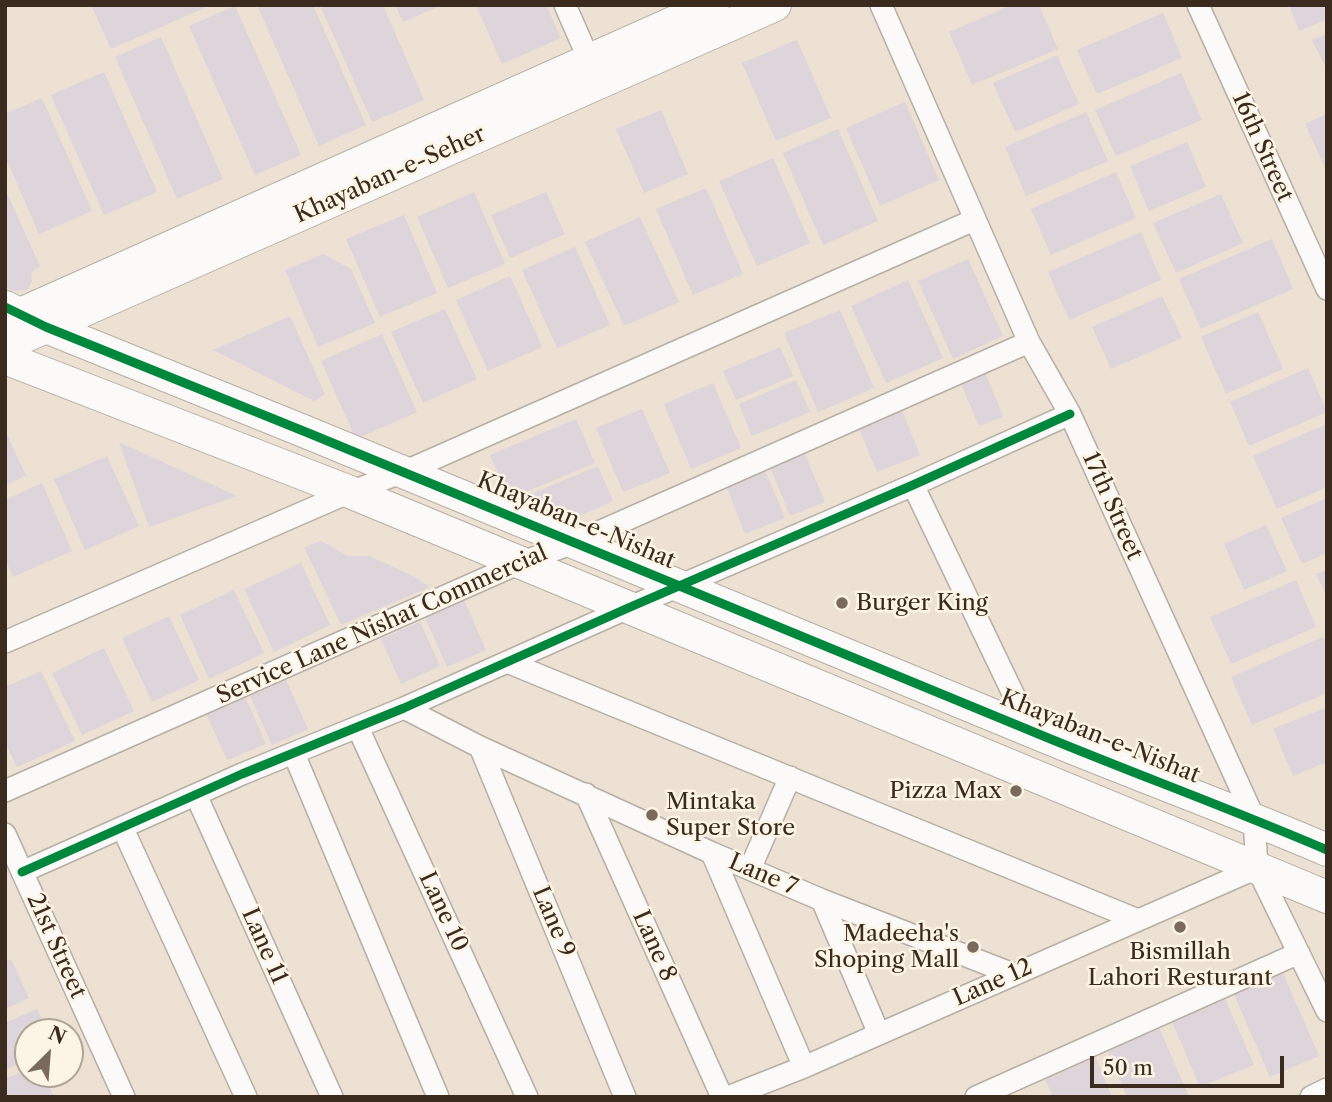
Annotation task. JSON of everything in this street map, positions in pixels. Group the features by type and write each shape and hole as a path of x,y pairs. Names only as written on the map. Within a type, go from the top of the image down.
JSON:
{"street":[{"path":"565,5 594,71"},
{"name":"Khayaban-e-Seher","path":"594,71 713,5"},
{"name":"Khayaban-e-Seher","path":"5,345 19,317 594,71 775,5"},
{"name":"17th Street","path":"881,5 1029,342 1070,414 1254,818 1257,868 1327,1011"},
{"name":"16th Street","path":"1198,5 1327,289"},
{"path":"5,642 350,492 406,471 974,220"},
{"name":"Khayaban-e-Nishat","path":"19,317 406,471 1031,731 1254,818 1327,850"},
{"name":"Service Lane Nishat Commercial","path":"5,791 520,562 576,542 1029,342"},
{"path":"5,358 350,492 1327,897"},
{"path":"22,872 196,795 404,708 1070,414"},
{"path":"913,485 1031,731"},
{"path":"507,662 1138,920"},
{"name":"Lane 7","path":"404,708 480,747 712,853 822,900 1013,974"},
{"name":"Lane 10","path":"358,727 527,1097"},
{"name":"Lane 9","path":"480,747 625,1097"},
{"path":"294,754 438,1097"},
{"path":"750,869 790,777"},
{"name":"Lane 8","path":"586,794 722,1097"},
{"name":"Lane 11","path":"196,795 332,1097"},
{"path":"123,829 246,1097"},
{"name":"21st Street","path":"5,834 124,1097"},
{"path":"712,853 804,1067"},
{"name":"Lane 12","path":"728,1097 804,1067 1257,868"},
{"path":"822,900 879,1034"},
{"path":"976,1097 1299,953"},
{"path":"1311,1097 1327,1090"}],"building":[{"path":"91,5 211,5 111,49"},
{"path":"257,5 313,5 366,125 319,146"},
{"path":"320,5 383,5 424,100 372,122"},
{"path":"395,5 442,5 403,22"},
{"path":"476,5 546,5 561,38 502,64"},
{"path":"1012,5 1039,5 1058,49 972,85 949,32"},
{"path":"1289,5 1327,5 1327,19 1299,31"},
{"path":"235,6 301,155 255,175 189,26"},
{"path":"1163,13 1182,58 1097,94 1077,50"},
{"path":"1327,33 1327,70 1312,40"},
{"path":"161,37 223,179 177,199 115,57"},
{"path":"797,40 831,118 776,141 742,63"},
{"path":"1057,55 1079,104 1015,132 993,83"},
{"path":"104,72 157,192 104,215 51,95"},
{"path":"1181,73 1202,120 1116,156 1095,110"},
{"path":"42,98 92,211 39,234 5,156 5,114"},
{"path":"905,102 939,180 880,206 846,128"},
{"path":"661,110 688,174 644,193 616,129"},
{"path":"1086,112 1108,161 1026,196 1005,147"},
{"path":"1327,114 1327,172 1305,124"},
{"path":"838,129 878,221 823,245 783,153"},
{"path":"1187,142 1206,187 1149,211 1130,166"},
{"path":"773,158 810,243 757,266 719,181"},
{"path":"1116,172 1136,218 1051,255 1031,209"},
{"path":"706,188 743,274 693,295 656,209"},
{"path":"5,189 40,266 31,273 32,282 27,290 13,291 5,287"},
{"path":"474,192 505,264 448,288 417,217"},
{"path":"546,192 565,234 510,258 491,215"},
{"path":"1221,194 1243,243 1176,273 1153,223"},
{"path":"404,215 437,293 380,317 346,239"},
{"path":"640,217 679,302 624,326 585,242"},
{"path":"1141,232 1161,280 1069,320 1048,272"},
{"path":"1272,239 1293,289 1201,329 1179,279"},
{"path":"575,247 610,325 557,348 522,270"},
{"path":"323,254 351,269 375,323 318,347 285,270"},
{"path":"968,259 1003,336 953,359 918,281"},
{"path":"510,276 542,347 488,371 456,300"},
{"path":"908,280 943,358 886,383 851,306"},
{"path":"1162,296 1182,338 1111,369 1092,327"},
{"path":"445,309 477,379 423,403 391,332"},
{"path":"840,310 874,388 818,412 784,333"},
{"path":"1258,312 1283,369 1226,394 1201,337"},
{"path":"290,316 325,394 314,401 213,350"},
{"path":"382,334 417,412 356,439 321,361"},
{"path":"780,347 793,376 736,400 723,371"},
{"path":"983,367 1003,417 979,426 958,377"},
{"path":"1308,368 1327,412 1249,446 1230,402"},
{"path":"796,380 810,412 752,436 739,404"},
{"path":"713,383 741,448 691,469 664,404"},
{"path":"901,408 920,455 877,472 858,426"},
{"path":"642,409 670,473 623,492 596,428"},
{"path":"576,419 595,463 509,499 490,455"},
{"path":"1327,424 1327,487 1277,509 1253,456"},
{"path":"5,430 26,476 5,485"},
{"path":"119,442 237,496 149,527"},
{"path":"803,450 825,502 790,516 769,464"},
{"path":"107,456 139,526 85,550 54,479"},
{"path":"598,466 613,501 577,517 526,496"},
{"path":"764,468 785,518 745,534 725,483"},
{"path":"42,483 72,551 13,577 5,559 5,500"},
{"path":"1327,498 1327,553 1302,564 1281,518"},
{"path":"1266,525 1287,571 1244,590 1224,544"},
{"path":"321,541 348,556 369,556 415,577 430,587 341,625 304,547"},
{"path":"301,563 330,625 274,652 244,589"},
{"path":"1327,570 1327,598 1316,574"},
{"path":"1296,580 1316,627 1231,664 1210,617"},
{"path":"234,590 264,653 209,679 180,615"},
{"path":"464,600 486,650 447,667 425,617"},
{"path":"169,616 199,680 152,702 122,638"},
{"path":"420,622 440,666 401,684 381,639"},
{"path":"1323,637 1327,645 1327,693 1252,725 1231,677"},
{"path":"104,648 134,711 82,735 52,673"},
{"path":"41,671 75,741 17,767 5,743 5,687"},
{"path":"286,680 308,729 272,745 250,696"},
{"path":"244,694 266,744 227,760 205,711"},
{"path":"1327,707 1327,762 1293,776 1273,729"},
{"path":"11,959 29,998 5,1009 5,962"},
{"path":"1282,971 1319,1056 1270,1077 1233,992"},
{"path":"1223,994 1254,1065 1200,1087 1170,1017"},
{"path":"37,1009 41,1018 16,1018"},
{"path":"14,1019 14,1066 5,1070 5,1023"},
{"path":"1157,1023 1188,1094 1182,1097 1127,1097 1105,1045"},
{"path":"1095,1056 1112,1097 1053,1097 1044,1077"},
{"path":"14,1075 14,1088 50,1088 54,1097 5,1097 5,1079"}],"cycle path":[{"path":"5,307 46,327 1327,850"},
{"path":"22,872 242,774 404,708 1070,414"}],"place":[{"name":"Burger King","path":"842,603"},
{"name":"Pizza Max","path":"1016,791"},
{"name":"Mintaka Super Store","path":"652,815"},
{"name":"Bismillah Lahori Resturant","path":"1180,927"},
{"name":"Madeeha's Shoping Mall","path":"973,947"}]}
